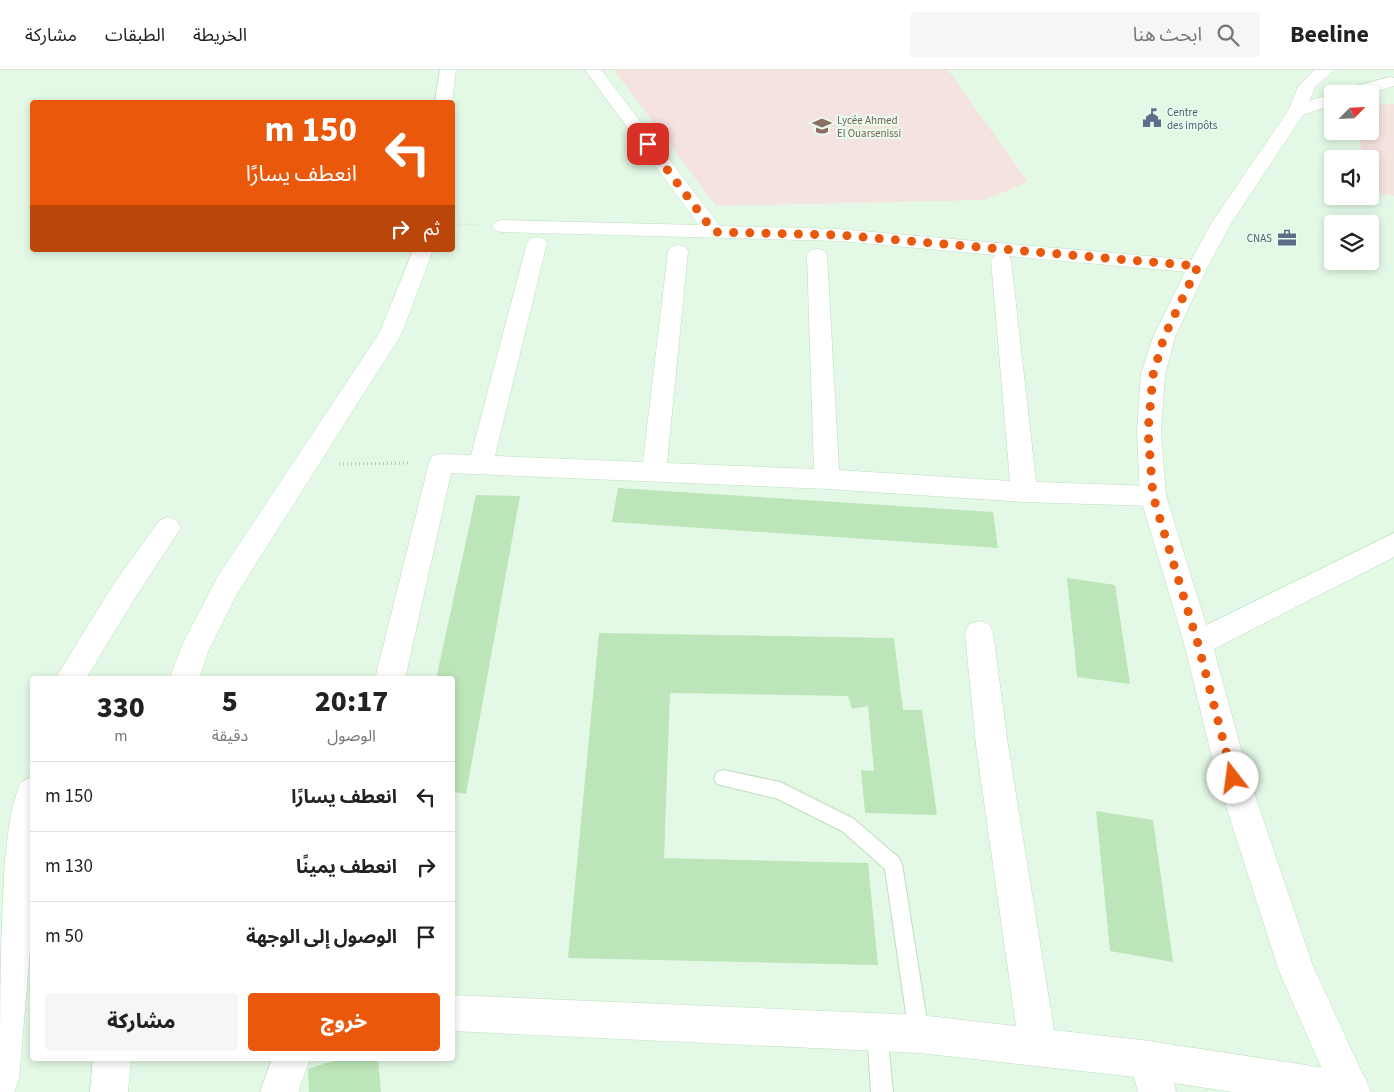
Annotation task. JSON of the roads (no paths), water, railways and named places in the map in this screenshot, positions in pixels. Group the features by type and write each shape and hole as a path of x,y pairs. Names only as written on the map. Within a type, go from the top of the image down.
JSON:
{"street":[{"path":"444,100 448,70"},
{"path":"593,70 714,232"},
{"path":"455,1013 919,1034 1038,1047 1153,1076 1351,1092 1297,970 1233,778 1198,644 1153,496 1148,431 1153,375 1164,337 1198,266 1222,222 1297,111 1308,84 1315,75 1326,70"},
{"path":"1368,75 1392,82"},
{"path":"1379,85 1392,82"},
{"path":"1297,111 1324,102"},
{"path":"502,226 839,235 1198,266"},
{"path":"480,464 537,243"},
{"path":"654,472 678,251"},
{"path":"185,676 194,650 228,584 392,333 422,252"},
{"path":"817,255 827,479"},
{"path":"1001,260 1024,492"},
{"path":"391,676 441,463 827,479 1024,492 1153,496"},
{"path":"72,676 123,593 168,528"},
{"path":"1198,644 1394,544"},
{"path":"978,633 993,755 1038,1047"},
{"path":"0,1079 24,838 30,804"},
{"path":"109,1092 112,1061"},
{"path":"279,1092 290,1061"}],"lane":[{"path":"723,778 780,791 848,825 893,864 919,1034"},
{"path":"877,1031 882,1092"}],"place":[{"name":"Centre des impôts","path":"1152,118"},
{"name":"Lycée Ahmed El Ouarsenissi","path":"822,126"},
{"name":"CNAS","path":"1287,238"}]}
